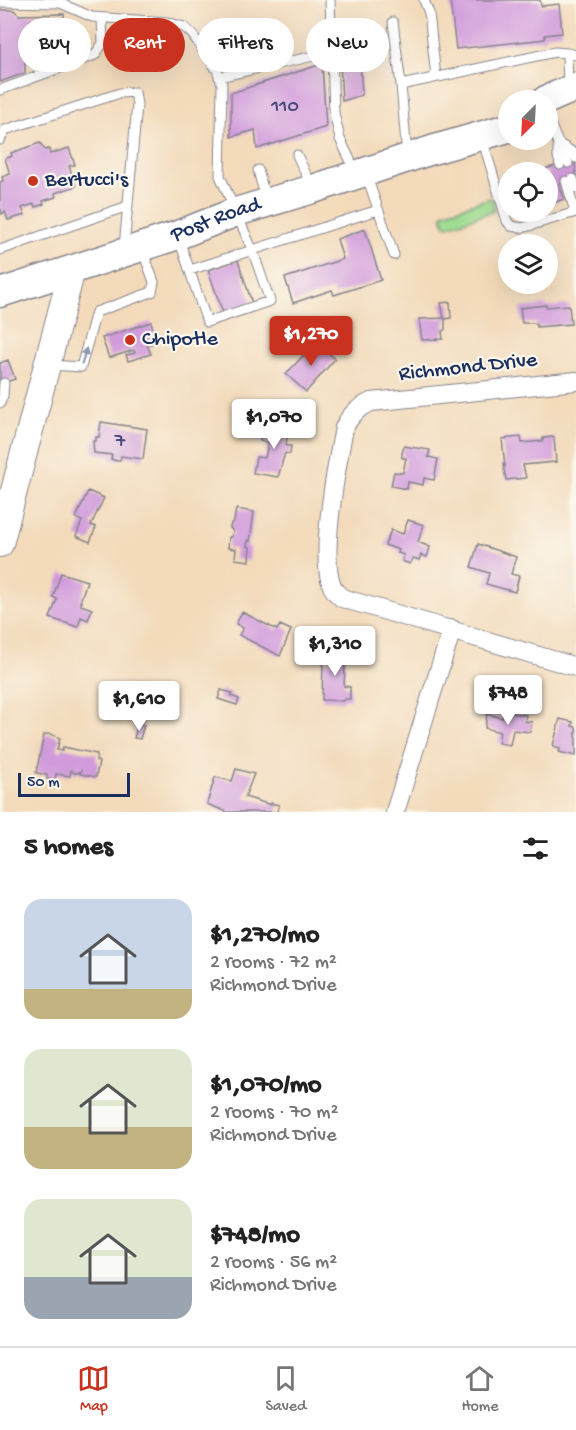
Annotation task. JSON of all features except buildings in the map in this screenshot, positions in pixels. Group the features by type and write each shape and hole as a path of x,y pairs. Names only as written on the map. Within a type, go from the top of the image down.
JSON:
{"main road":[{"name":"Post Road","path":"419,154 498,121"},
{"name":"Post Road","path":"1,289 72,270 178,235 236,212 498,131"},
{"path":"0,544 72,270"}],"street":[{"name":"Richmond Drive","path":"576,381 371,402 355,411 346,424 341,444 327,543 329,574 335,592 351,603 452,629 576,667"},
{"path":"395,812 452,629"}],"lane":[{"path":"330,0 331,18"},
{"path":"424,0 429,13 436,77"},
{"path":"0,2 60,3 92,17 163,21 184,27 192,34 217,70 222,84 220,176 252,249 270,301 207,322 178,235"},
{"path":"0,90 95,55 103,43 102,18"},
{"path":"393,22 401,85 419,154"},
{"path":"401,85 555,52 571,54 567,96"},
{"path":"219,77 306,58"},
{"path":"333,72 334,112 340,139 361,173 378,210 394,255"},
{"path":"0,140 5,130 120,93 135,92 138,105 128,207 133,250 154,282 152,292 96,312 81,367 47,365"},
{"path":"482,136 507,221 511,226 522,228 576,212 572,183"},
{"path":"558,140 560,144 558,157 568,162 574,153 560,144"},
{"path":"297,155 312,189"},
{"path":"258,170 267,202"},
{"path":"0,250 128,207"},
{"path":"190,270 378,210"},
{"path":"0,403 4,383"}],"green space":[{"path":"490,198 493,200 494,211 445,225 442,216 444,213"}],"place":[{"name":"Bertucci's","path":"33,181"},
{"name":"Chipotle","path":"130,340"}]}
